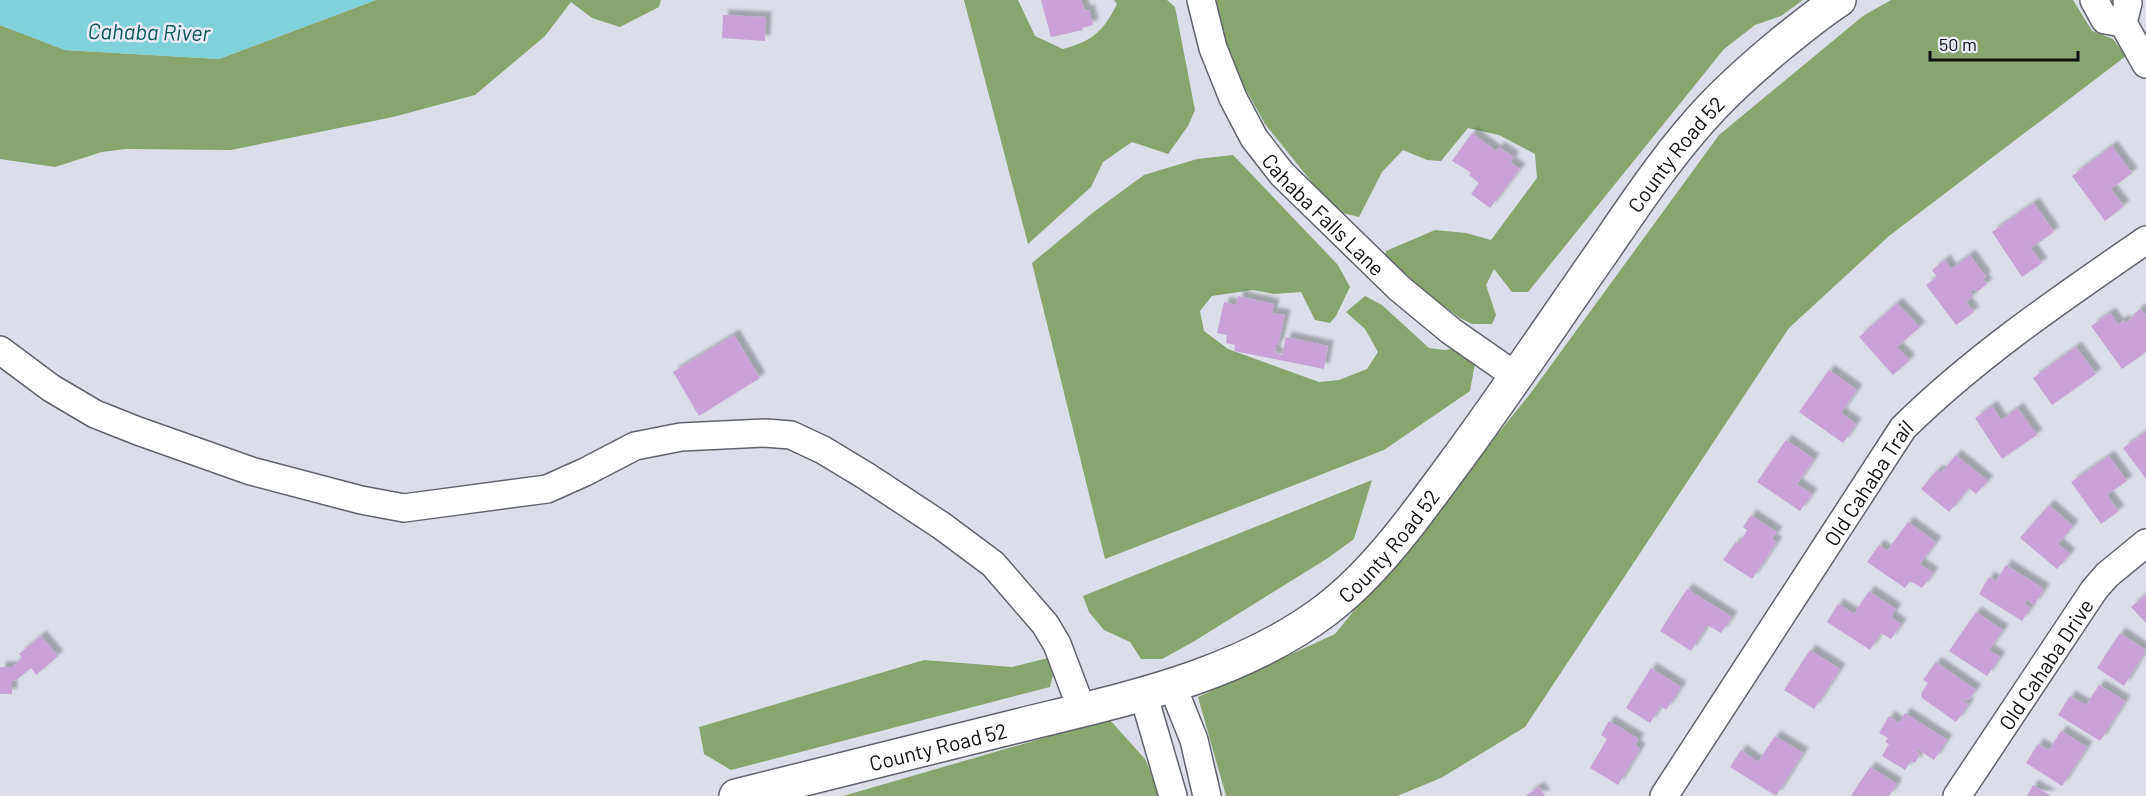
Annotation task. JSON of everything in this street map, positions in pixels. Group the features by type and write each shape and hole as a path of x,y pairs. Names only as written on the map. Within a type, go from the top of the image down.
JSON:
{"main road":[{"name":"County Road 52","path":"736,796 1158,689 1254,654 1306,624 1330,607 1361,578 1412,521 1475,436 1636,203 1711,107 1744,74 1839,0"}],"street":[{"name":"Cahaba Falls Lane","path":"1202,0 1213,48 1233,98 1254,138 1281,174 1399,288 1451,331 1507,370 1519,371"},
{"path":"2094,0 2105,20 2125,11 2146,64"},
{"name":"Old Cahaba Trail","path":"1664,796 1904,428 1969,367 2146,240"},
{"path":"0,350 51,388 95,414 127,427 251,471 361,500 405,508 547,489 635,446 681,437 765,432 791,435 823,450 866,476 942,526 993,564 1045,624 1057,644 1082,710"},
{"name":"Old Cahaba Drive","path":"1957,796 2094,590 2107,575 2146,543"},
{"path":"1158,689 1173,796"},
{"path":"1158,689 1194,740 1207,796"}],"green space":[{"path":"376,0 661,0 659,7 620,27 592,18 571,2 545,36 475,95 393,117 231,150 126,149 102,152 55,167 0,159 0,25 65,50 219,59"},
{"path":"964,0 1018,0 1035,36 1063,49 1082,43 1096,34 1112,14 1117,4 1114,0 1167,0 1175,7 1195,110 1188,126 1168,154 1132,142 1103,162 1091,187 1028,244"},
{"path":"1212,0 1803,0 1781,16 1755,25 1724,49 1528,292 1512,292 1494,269 1486,285 1496,315 1492,324 1472,324 1460,318 1384,261 1386,251 1435,230 1466,233 1491,240 1537,178 1535,154 1499,135 1468,128 1441,161 1427,160 1403,150 1382,172 1359,217 1335,211 1265,124 1225,52"},
{"path":"1891,0 2073,0 2092,31 2113,39 2126,56 1889,236 1789,328 1525,727 1441,778 1397,796 1226,796 1198,697 1335,634 1530,394 1719,135 1863,16"},
{"path":"1233,155 1338,265 1350,287 1336,316 1330,323 1315,320 1301,292 1274,294 1253,290 1212,296 1200,311 1204,331 1228,349 1319,382 1339,380 1367,369 1378,352 1365,329 1346,312 1365,296 1382,305 1429,348 1445,350 1460,348 1475,363 1470,391 1384,450 1105,559 1032,263 1095,211 1144,175 1197,159"},
{"path":"1372,480 1354,539 1328,558 1162,659 1141,659 1130,642 1104,630 1089,612 1083,596"},
{"path":"1048,658 1055,667 1050,687 731,770 704,754 699,727 924,660 1012,667"},
{"path":"1109,719 1145,759 1161,796 843,796"}],"water":[{"name":"Cahaba River","path":"0,0 376,0 219,59 65,50 0,25"}],"building":[{"path":"1041,0 1081,0 1085,11 1089,10 1093,25 1082,28 1083,30 1051,37"},
{"path":"723,15 766,17 765,41 722,38"},
{"path":"1472,133 1496,151 1499,147 1514,157 1510,162 1520,169 1490,208 1471,194 1479,183 1469,175 1471,173 1452,161"},
{"path":"2112,146 2132,173 2111,189 2124,206 2105,221 2072,176"},
{"path":"2034,203 2054,232 2031,248 2042,263 2022,277 1992,232"},
{"path":"1970,255 1986,277 1983,279 1987,284 1977,292 1975,289 1970,292 1973,296 1966,302 1974,312 1956,325 1926,285 1937,277 1932,270 1945,260 1951,269"},
{"path":"1238,296 1274,304 1272,313 1285,315 1275,353 1282,355 1286,337 1328,346 1324,369 1234,351 1235,345 1226,343 1227,335 1217,333 1224,302 1236,305"},
{"path":"1897,303 1920,327 1897,347 1910,360 1893,375 1859,337"},
{"path":"2140,309 2144,314 2146,313 2146,352 2122,369 2091,326 2110,313 2118,324 2124,320 2125,323"},
{"path":"734,335 760,378 699,416 673,372"},
{"path":"2076,347 2096,374 2052,405 2033,378"},
{"path":"1829,370 1857,390 1841,413 1856,424 1843,443 1799,412"},
{"path":"1992,406 2001,420 2018,408 2037,435 2002,459 1975,418"},
{"path":"2146,432 2146,479 2123,448"},
{"path":"1786,440 1814,459 1797,484 1812,494 1800,511 1757,482"},
{"path":"1956,455 1988,481 1976,494 1969,488 1949,512 1921,489 1937,470 1941,473"},
{"path":"2109,456 2127,481 2107,495 2119,511 2101,524 2071,482"},
{"path":"2049,505 2073,526 2058,544 2070,554 2057,569 2020,538"},
{"path":"1751,515 1777,532 1772,539 1777,542 1752,579 1723,560 1736,542 1739,544 1747,530 1743,527"},
{"path":"1908,522 1936,542 1920,564 1933,573 1922,588 1910,581 1905,588 1867,562 1879,545 1887,551"},
{"path":"2006,565 2044,589 2034,605 2027,600 2025,604 2031,607 2022,621 1979,594 1989,577 1996,581"},
{"path":"1687,589 1732,617 1721,633 1707,625 1691,651 1660,631"},
{"path":"1869,591 1896,609 1891,617 1901,624 1891,639 1881,633 1870,650 1827,622 1838,604 1854,614"},
{"path":"2146,594 2146,623 2131,607"},
{"path":"1976,612 2003,630 1989,650 2000,657 1987,676 1949,651"},
{"path":"2120,633 2146,650 2124,686 2097,668"},
{"path":"41,636 58,656 36,675 31,668 12,681 12,694 0,694 0,667 12,667 22,658 19,654"},
{"path":"1810,650 1840,669 1814,709 1784,690"},
{"path":"1936,662 1976,690 1967,701 1964,699 1963,701 1969,704 1956,722 1922,698 1921,694 1928,683 1923,680"},
{"path":"1651,668 1681,687 1666,710 1661,706 1650,723 1626,708"},
{"path":"2099,685 2125,701 2100,741 2058,715 2070,696 2086,705"},
{"path":"1905,713 1947,740 1934,760 1917,749 1916,751 1920,754 1915,763 1911,761 1905,770 1882,756 1889,744 1885,742 1888,738 1879,733 1889,716 1899,723"},
{"path":"1609,721 1639,739 1635,745 1640,749 1618,785 1590,768 1607,739 1601,735"},
{"path":"2061,731 2087,747 2062,786 2026,763 2038,744 2049,750"},
{"path":"1775,736 1803,753 1776,796 1730,767 1741,750 1758,762"},
{"path":"1870,767 1897,784 1889,796 1851,796"},
{"path":"2033,785 2051,796 2027,796"},
{"path":"1539,787 1545,796 1525,796"}]}
